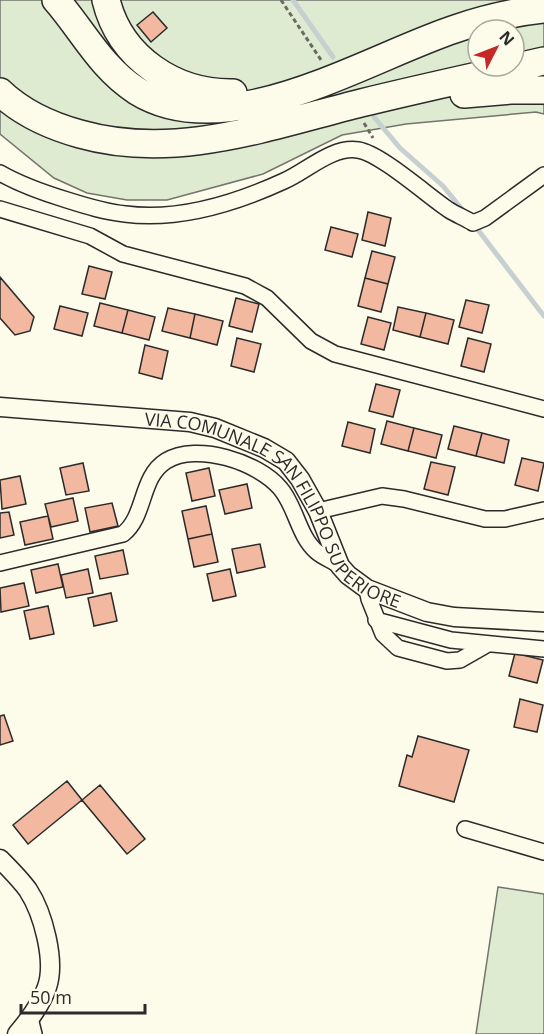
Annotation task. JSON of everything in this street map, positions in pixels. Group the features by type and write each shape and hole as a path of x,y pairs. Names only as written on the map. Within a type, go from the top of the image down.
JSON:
{"highway":[{"path":"56,0 108,68 138,92 175,106 225,110 285,96 456,28 544,9"},
{"path":"106,0 116,28 129,46 152,69 181,85 213,93 243,93 282,85 452,18 524,0"},
{"path":"0,92 8,100 39,119 62,130 126,144 157,145 216,138 544,62"},
{"path":"0,107 33,130 57,141 114,153 158,156 220,147 456,95 512,90 544,90"}],"street":[{"path":"0,172 29,188 92,208 126,215 163,215 201,210 245,197 286,180 338,152 356,149 375,156 451,211 473,223 485,218 544,175"},
{"path":"0,209 90,236 123,254 245,286 267,298 311,341 335,354 544,409"},
{"name":"VIA COMUNALE SAN FILIPPO SUPERIORE","path":"0,407 175,420 215,428 270,451 286,461 300,479 318,511 340,566 367,589 440,615 544,622"},
{"path":"0,562 123,534 133,523 148,484 159,467 167,460 177,456 206,453 229,459 273,481 286,497 303,532 316,551 340,566"},
{"path":"318,511 382,496 404,499 485,519 505,519 544,510"},
{"path":"367,589 376,620 451,640 544,649"},
{"path":"465,829 544,852"},
{"path":"0,859 22,882 35,902 50,960 47,986 32,1026 17,1034"}],"path":[{"path":"281,0 322,62"}],"green space":[{"path":"0,0 544,0 544,114 536,112 406,124 342,135 263,174 167,200 127,200 87,193 54,178 0,134"},
{"path":"498,887 544,894 544,1034 476,1034"}],"building":[{"path":"153,12 167,28 151,42 137,25"},
{"path":"368,212 391,218 385,246 362,240"},
{"path":"331,227 358,234 352,257 325,250"},
{"path":"372,251 395,257 388,284 365,278"},
{"path":"89,266 112,272 105,299 82,294"},
{"path":"0,277 34,317 30,331 15,335 0,318"},
{"path":"365,278 388,284 381,312 358,306"},
{"path":"236,298 259,304 252,332 229,326"},
{"path":"466,300 489,305 482,333 459,327"},
{"path":"100,303 128,310 122,333 94,326"},
{"path":"60,306 88,313 82,336 54,329"},
{"path":"398,307 426,313 420,337 393,330"},
{"path":"168,308 195,314 190,338 162,331"},
{"path":"128,310 155,317 149,340 122,333"},
{"path":"426,313 454,320 448,344 420,337"},
{"path":"195,314 223,321 217,345 190,338"},
{"path":"368,317 391,323 384,350 361,344"},
{"path":"237,338 261,344 254,372 231,366"},
{"path":"468,338 491,344 484,372 461,366"},
{"path":"145,345 168,351 162,379 139,373"},
{"path":"376,384 400,390 393,417 369,411"},
{"path":"387,421 414,428 408,451 381,444"},
{"path":"348,422 375,429 370,453 342,446"},
{"path":"454,426 482,433 476,456 448,449"},
{"path":"414,428 442,435 436,458 408,451"},
{"path":"482,433 509,440 504,463 476,456"},
{"path":"522,458 544,463 538,491 515,485"},
{"path":"431,462 455,467 448,495 424,489"},
{"path":"83,463 89,491 66,495 60,468"},
{"path":"209,468 215,496 192,501 186,473"},
{"path":"20,476 26,504 2,509 0,480"},
{"path":"247,484 252,508 225,514 219,490"},
{"path":"73,498 78,521 51,527 45,504"},
{"path":"112,503 118,526 90,532 85,508"},
{"path":"206,506 212,534 188,539 182,511"},
{"path":"9,512 14,535 0,538 0,513"},
{"path":"48,516 53,539 25,545 20,522"},
{"path":"212,534 218,562 194,567 188,539"},
{"path":"260,544 265,567 237,573 232,549"},
{"path":"123,550 128,574 100,579 95,556"},
{"path":"58,564 63,587 36,593 31,570"},
{"path":"88,569 93,593 66,598 61,575"},
{"path":"230,569 236,596 213,601 207,574"},
{"path":"24,583 29,606 1,612 0,588"},
{"path":"111,593 117,621 94,626 88,598"},
{"path":"48,606 54,634 30,639 24,611"},
{"path":"515,653 543,660 537,683 509,676"},
{"path":"520,699 543,705 537,732 514,727"},
{"path":"4,715 13,741 0,745 0,716"},
{"path":"418,736 469,750 454,802 399,786 407,755 412,757"},
{"path":"67,781 82,800 28,844 13,825"},
{"path":"100,785 145,839 127,854 82,800"}],"waterway":[{"path":"293,0 333,57"},
{"path":"374,117 400,148 443,186 466,214"},
{"path":"475,226 544,316"}]}
